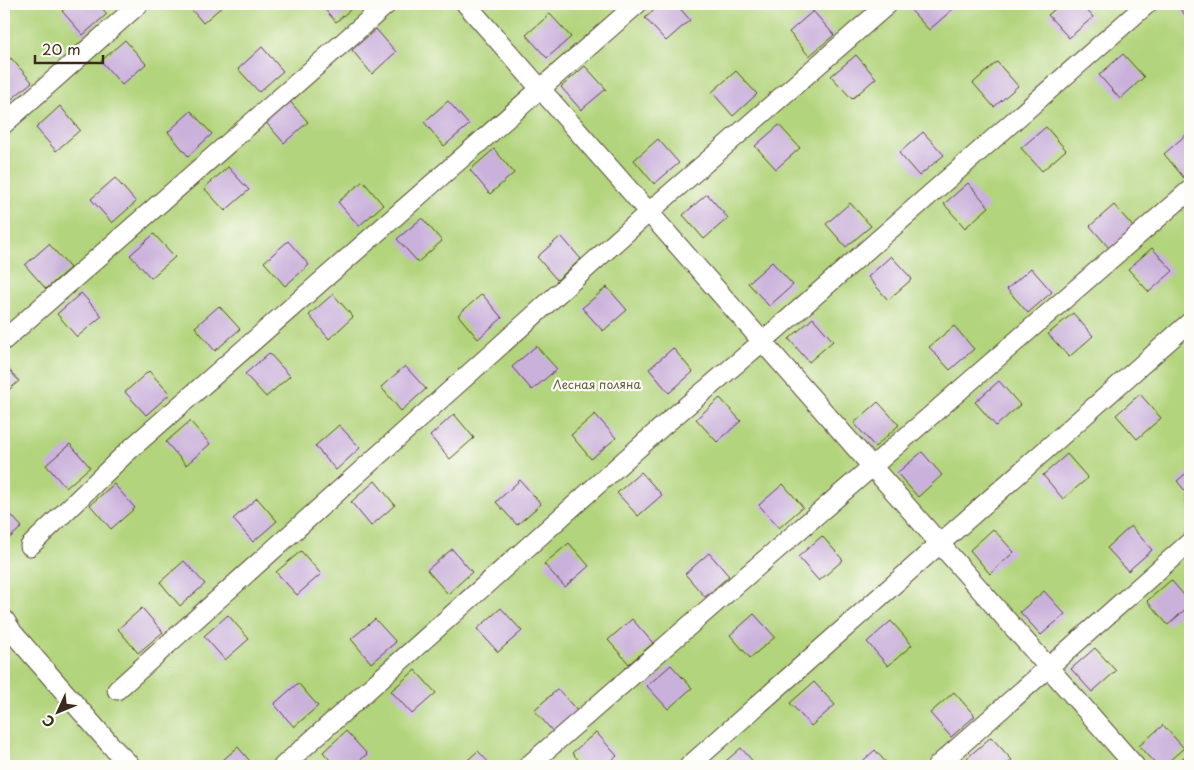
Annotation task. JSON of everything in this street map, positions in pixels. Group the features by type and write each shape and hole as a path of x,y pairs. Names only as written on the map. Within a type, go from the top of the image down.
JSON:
{"street":[{"path":"4,124 139,4"},
{"path":"4,340 387,4"},
{"path":"466,4 1135,766"},
{"path":"30,546 127,452 637,4"},
{"path":"117,690 649,212 888,4"},
{"path":"283,766 657,432 1146,4"},
{"path":"528,766 1190,190"},
{"path":"689,766 1190,322"},
{"path":"938,766 1190,542"},
{"path":"4,619 26,648 131,766"}],"green space":[{"name":"Лесная поляна","path":"4,4 1190,4 1190,766 4,766"}],"building":[{"path":"71,4 98,4 107,14 83,35 62,11"},
{"path":"187,4 225,4 203,23"},
{"path":"320,4 357,4 336,22"},
{"path":"661,4 676,4 690,20 666,41 645,18"},
{"path":"911,4 948,4 953,9 929,30 908,7"},
{"path":"1061,4 1081,4 1093,17 1069,38 1048,15"},
{"path":"1186,4 1190,4 1190,21 1180,9"},
{"path":"813,11 834,35 809,56 789,32"},
{"path":"550,14 571,37 547,58 526,35"},
{"path":"376,29 396,52 372,74 352,50"},
{"path":"125,40 146,64 122,85 101,61"},
{"path":"262,47 283,71 259,92 238,69"},
{"path":"1123,54 1144,77 1120,99 1099,75"},
{"path":"856,55 876,78 852,99 831,76"},
{"path":"11,58 32,82 7,103 4,99 4,65"},
{"path":"997,62 1018,86 994,107 973,83"},
{"path":"585,66 606,89 581,110 561,87"},
{"path":"736,71 757,94 733,116 712,92"},
{"path":"287,98 308,122 284,143 263,119"},
{"path":"448,101 469,125 444,146 424,122"},
{"path":"60,106 80,130 56,151 36,128"},
{"path":"191,111 212,134 188,156 168,132"},
{"path":"779,125 800,148 776,169 755,146"},
{"path":"1046,127 1066,150 1042,171 1021,148"},
{"path":"923,132 944,155 919,176 899,153"},
{"path":"1188,133 1190,136 1190,172 1184,178 1164,154"},
{"path":"658,139 679,163 654,184 634,160"},
{"path":"494,149 514,173 490,194 470,170"},
{"path":"228,167 249,190 225,211 204,188"},
{"path":"115,178 136,202 112,223 91,199"},
{"path":"363,181 383,205 359,226 338,202"},
{"path":"968,183 989,207 965,228 944,204"},
{"path":"707,194 728,218 704,239 683,215"},
{"path":"850,203 871,226 846,247 826,224"},
{"path":"1114,205 1134,228 1110,249 1090,226"},
{"path":"422,218 442,241 418,262 397,239"},
{"path":"154,234 175,257 151,278 130,255"},
{"path":"561,236 581,259 557,280 537,257"},
{"path":"288,241 309,265 285,286 264,262"},
{"path":"49,244 70,268 46,289 25,265"},
{"path":"1152,248 1173,271 1149,292 1128,269"},
{"path":"891,256 912,279 888,300 868,277"},
{"path":"772,262 793,285 769,306 748,283"},
{"path":"1031,268 1052,292 1028,313 1007,289"},
{"path":"607,287 627,310 603,331 582,308"},
{"path":"81,293 102,316 77,337 57,314"},
{"path":"333,294 353,317 329,339 309,315"},
{"path":"482,294 502,318 478,339 458,315"},
{"path":"219,306 240,329 215,351 195,327"},
{"path":"1073,313 1093,336 1069,357 1048,334"},
{"path":"813,318 833,341 809,362 789,339"},
{"path":"954,326 974,349 950,370 929,347"},
{"path":"536,346 557,369 532,390 512,367"},
{"path":"673,348 693,372 669,393 649,369"},
{"path":"269,353 290,376 266,397 245,374"},
{"path":"4,364 19,381 4,394"},
{"path":"405,366 426,389 401,411 381,387"},
{"path":"149,371 170,394 146,415 125,392"},
{"path":"999,381 1020,405 996,426 975,402"},
{"path":"1140,394 1161,418 1137,439 1116,415"},
{"path":"720,398 741,421 717,442 696,419"},
{"path":"878,402 899,425 875,447 854,423"},
{"path":"454,414 474,438 450,459 430,436"},
{"path":"595,414 616,438 591,459 571,435"},
{"path":"190,421 210,444 186,465 166,442"},
{"path":"339,425 360,448 336,470 315,446"},
{"path":"70,444 90,467 66,488 46,465"},
{"path":"922,452 942,475 918,497 897,473"},
{"path":"1067,454 1088,478 1063,499 1043,475"},
{"path":"1190,470 1190,497 1177,481"},
{"path":"641,472 662,495 638,516 617,493"},
{"path":"520,480 541,504 517,525 496,502"},
{"path":"375,481 395,505 371,526 351,502"},
{"path":"114,484 135,508 111,529 90,505"},
{"path":"783,484 803,507 779,528 759,505"},
{"path":"257,498 277,521 253,542 233,519"},
{"path":"4,507 22,527 4,543"},
{"path":"1131,526 1152,550 1128,571 1107,548"},
{"path":"993,529 1014,552 990,574 970,550"},
{"path":"822,536 843,560 819,581 798,557"},
{"path":"569,543 589,566 565,587 544,564"},
{"path":"452,549 472,572 448,594 427,570"},
{"path":"301,551 321,574 297,595 276,572"},
{"path":"709,553 729,576 705,597 685,574"},
{"path":"184,561 205,584 180,606 160,582"},
{"path":"1171,580 1190,602 1190,605 1168,625 1147,601"},
{"path":"1044,591 1065,614 1041,635 1020,612"},
{"path":"142,608 163,632 138,653 118,629"},
{"path":"501,608 522,631 498,652 477,629"},
{"path":"754,614 775,637 750,658 730,635"},
{"path":"228,615 249,639 225,660 204,636"},
{"path":"375,619 396,642 371,663 351,639"},
{"path":"632,619 653,643 629,664 608,640"},
{"path":"891,621 912,645 888,666 867,642"},
{"path":"1095,648 1116,671 1092,692 1071,669"},
{"path":"671,665 692,688 668,709 647,686"},
{"path":"415,670 436,693 412,714 391,691"},
{"path":"814,682 835,705 811,726 790,703"},
{"path":"298,683 318,706 294,727 274,704"},
{"path":"558,689 579,713 555,734 534,710"},
{"path":"954,692 975,716 951,737 930,713"},
{"path":"1163,725 1184,748 1163,766 1157,766 1139,746"},
{"path":"346,731 367,754 354,766 335,766 323,752"},
{"path":"596,732 617,756 605,766 584,766 572,753"},
{"path":"991,737 1012,760 1005,766 974,766 967,758"},
{"path":"238,747 254,766 216,766"},
{"path":"741,748 757,766 720,766"},
{"path":"875,750 889,766 857,766"},
{"path":"478,751 492,766 461,766"}]}
